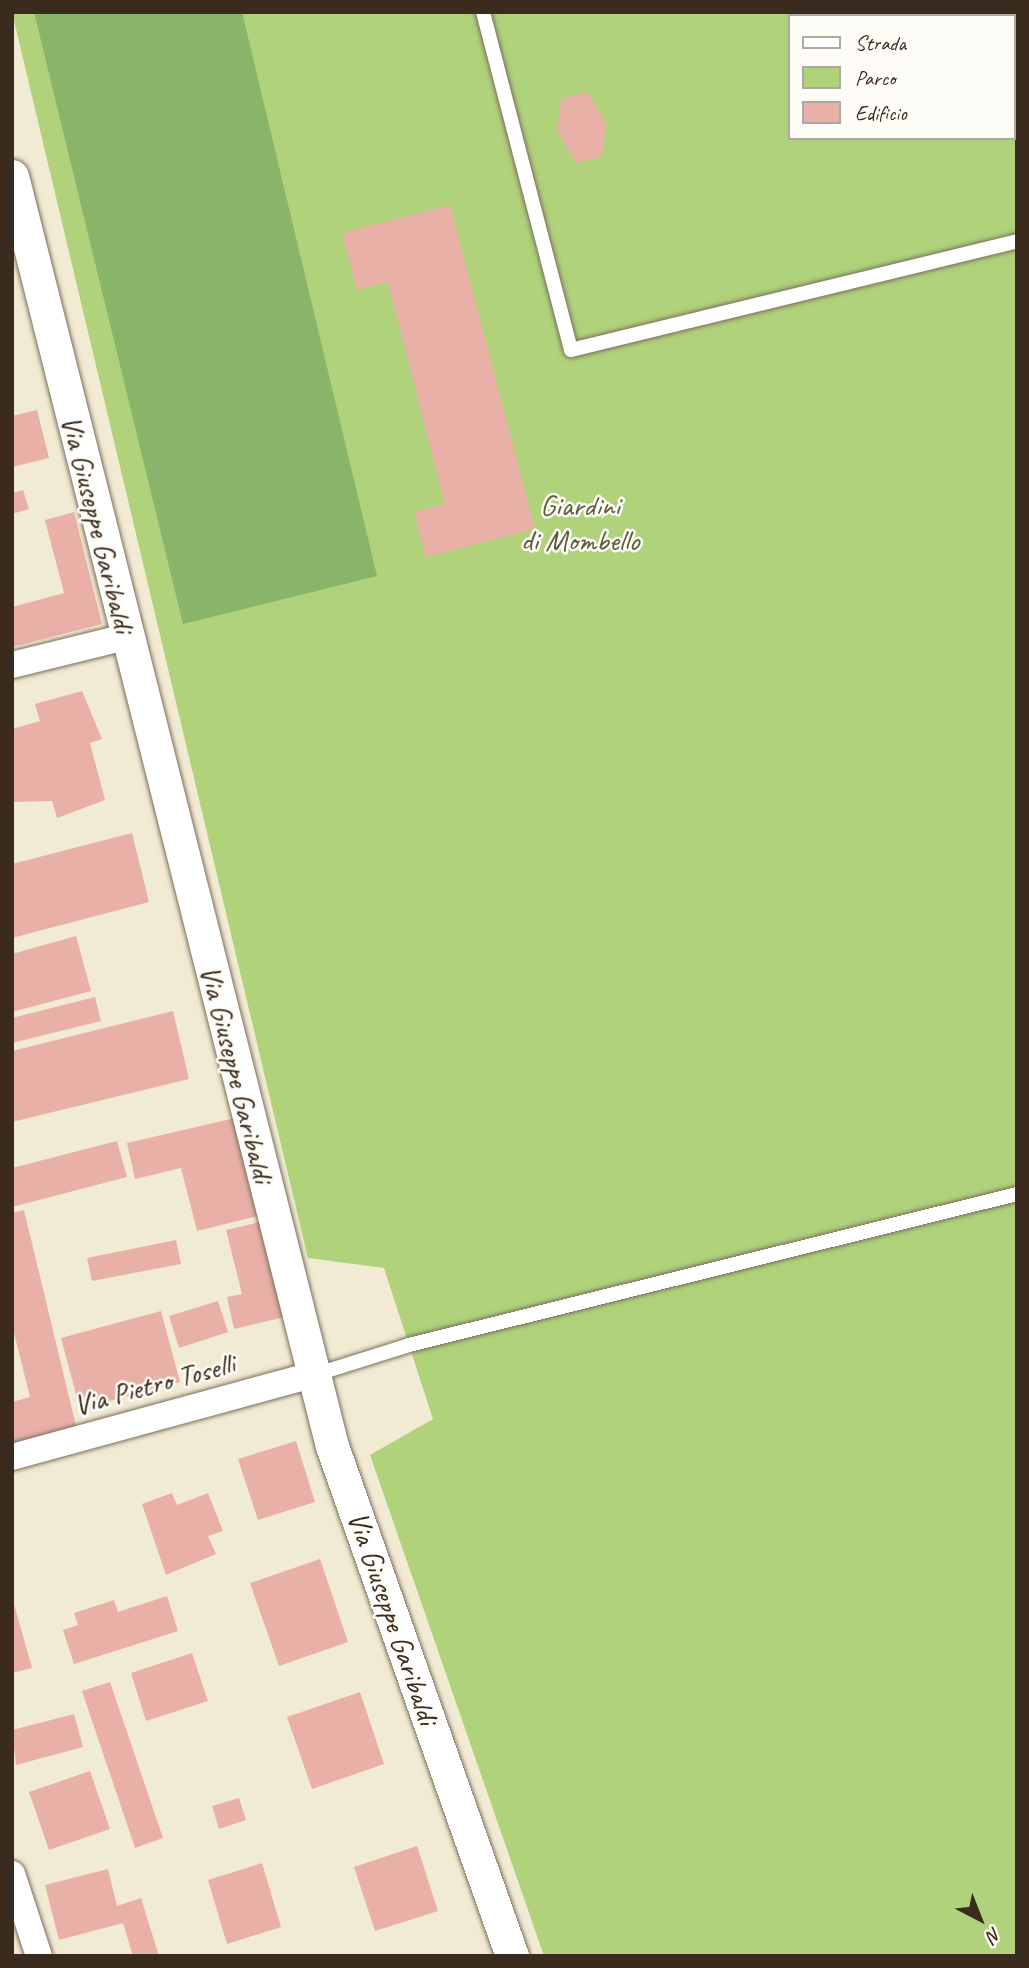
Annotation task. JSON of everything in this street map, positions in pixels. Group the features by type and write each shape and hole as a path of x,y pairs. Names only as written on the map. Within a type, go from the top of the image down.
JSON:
{"street":[{"name":"Via Giuseppe Garibaldi","path":"12,176 313,1376 512,1956"},
{"path":"12,665 126,637"},
{"name":"Via Pietro Toselli","path":"12,1457 313,1376"},
{"path":"12,1874 39,1956"}],"lane":[{"path":"483,12 571,350 1017,242"},
{"path":"313,1376 409,1345 1017,1194"}],"green space":[{"name":"Giardini di Mombello","path":"12,12 1017,12 1017,1956 544,1956 370,1455 433,1419 384,1268 308,1258"},
{"path":"34,12 242,12 377,576 183,624"}],"building":[{"path":"587,92 606,123 602,157 576,163 557,131 561,99"},
{"path":"450,205 535,529 426,557 414,512 445,504 388,282 357,290 342,233"},
{"path":"37,410 49,458 12,467 12,416"},
{"path":"23,490 29,509 12,514 12,493"},
{"path":"74,512 102,624 12,647 12,607 64,593 45,520"},
{"path":"82,691 102,739 90,743 105,800 57,818 52,801 12,802 12,729 40,721 35,704"},
{"path":"132,833 149,902 12,938 12,864"},
{"path":"76,936 91,991 12,1012 12,954"},
{"path":"95,997 101,1021 12,1043 12,1018"},
{"path":"173,1011 189,1079 12,1122 12,1051"},
{"path":"235,1118 258,1216 197,1231 181,1168 135,1179 127,1143"},
{"path":"117,1141 127,1177 12,1207 12,1168"},
{"path":"24,1210 77,1430 12,1446 12,1402 30,1397 12,1325 12,1213"},
{"path":"260,1222 285,1317 234,1329 227,1297 242,1294 226,1230"},
{"path":"176,1240 181,1264 92,1281 87,1258"},
{"path":"218,1301 228,1332 179,1348 169,1316"},
{"path":"161,1311 180,1382 80,1409 61,1338"},
{"path":"296,1441 315,1502 258,1520 238,1459"},
{"path":"172,1493 177,1505 208,1493 223,1531 208,1536 216,1554 166,1575 142,1504"},
{"path":"320,1559 348,1642 279,1666 250,1583"},
{"path":"167,1596 178,1631 74,1664 63,1630 78,1625 74,1613 114,1600 118,1612"},
{"path":"12,1597 32,1668 12,1673"},
{"path":"192,1653 208,1701 146,1721 131,1673"},
{"path":"110,1682 163,1838 135,1848 82,1691"},
{"path":"360,1692 384,1764 312,1789 287,1717"},
{"path":"74,1714 83,1747 16,1765 12,1730"},
{"path":"90,1771 110,1829 49,1850 29,1792"},
{"path":"239,1798 246,1820 219,1829 212,1806"},
{"path":"417,1846 438,1911 375,1931 354,1867"},
{"path":"262,1863 281,1927 227,1944 208,1880"},
{"path":"108,1869 117,1906 141,1898 159,1956 133,1956 123,1923 59,1940 45,1885"}]}
